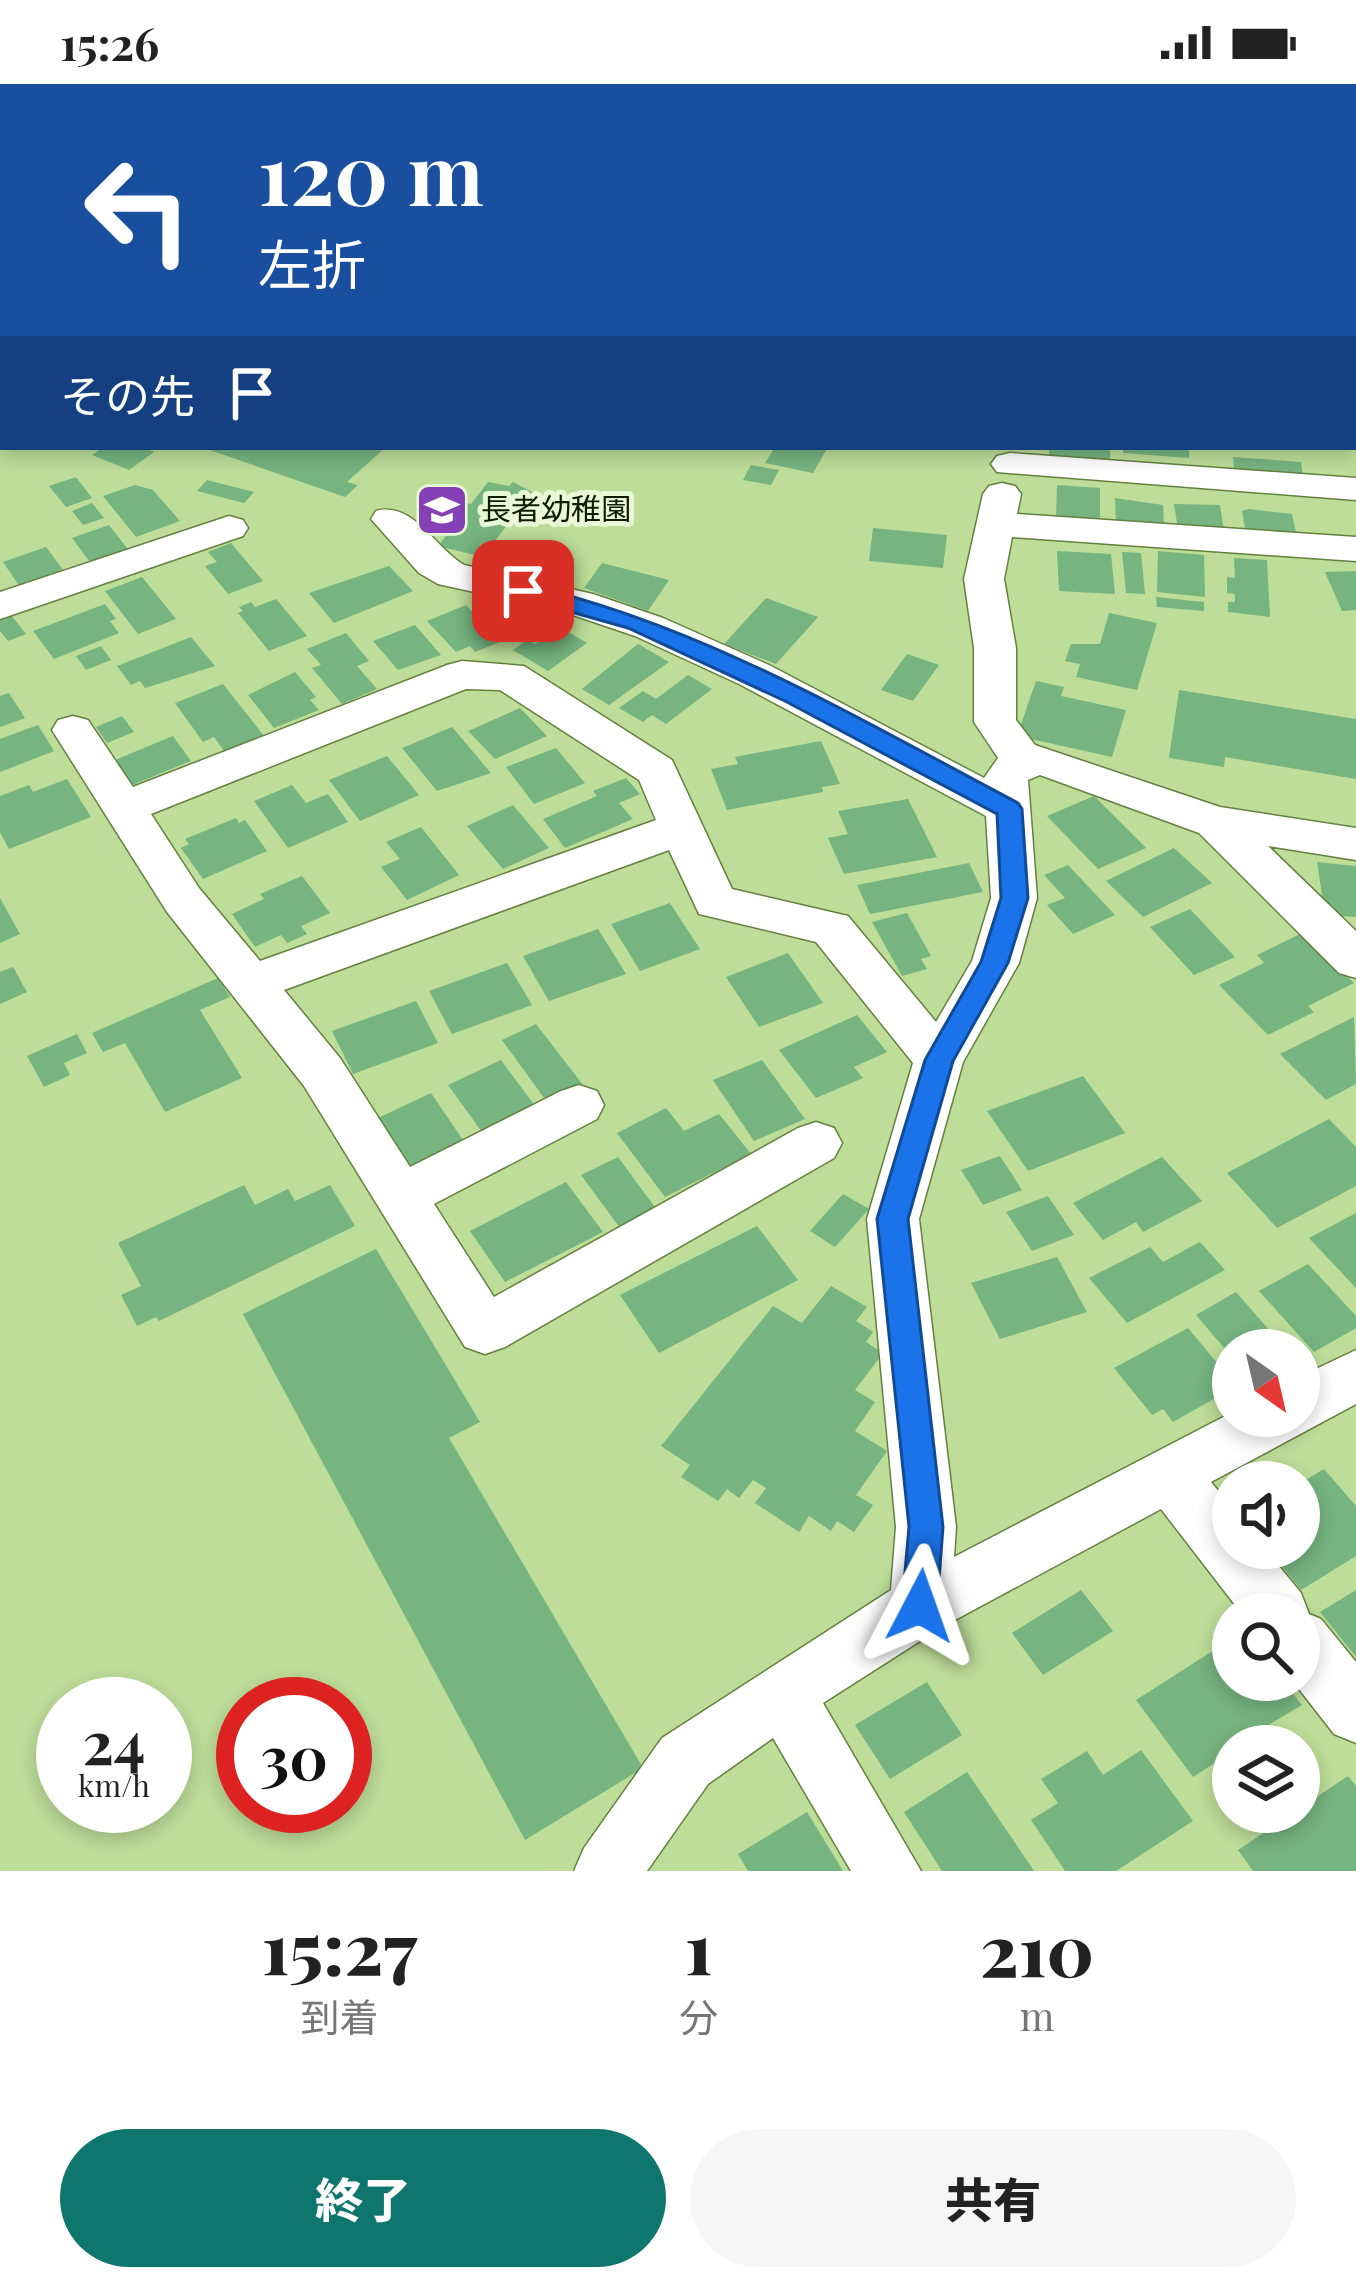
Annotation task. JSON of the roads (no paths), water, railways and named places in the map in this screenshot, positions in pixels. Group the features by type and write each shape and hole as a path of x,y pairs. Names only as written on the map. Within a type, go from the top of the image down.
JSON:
{"street":[{"path":"1356,489 1309,489 1010,455 984,579 995,648 994,722 1022,759 1083,770 1215,822 1356,844"},
{"path":"390,519 434,564 452,574 594,607 637,623 794,695 1010,809"},
{"path":"994,524 1356,549"},
{"path":"0,605 230,528"},
{"path":"123,808 462,675 509,676 657,771 715,902 831,928 939,1060"},
{"path":"73,730 183,900 322,1072 485,1330 816,1143"},
{"path":"920,1606 926,1527 892,1219 939,1060 995,963 1015,898 1006,777 1022,759"},
{"path":"1215,822 1356,960"},
{"path":"251,983 682,828"},
{"path":"399,1197 579,1105"},
{"path":"1320,1395 1356,1375"},
{"path":"607,1871 686,1761 782,1694 920,1606 1241,1437"},
{"path":"1170,1475 1263,1593"},
{"path":"1320,1667 1356,1712"},
{"path":"782,1694 888,1871"}],"place":[{"name":"長者幼稚園","path":"442,510"}]}
